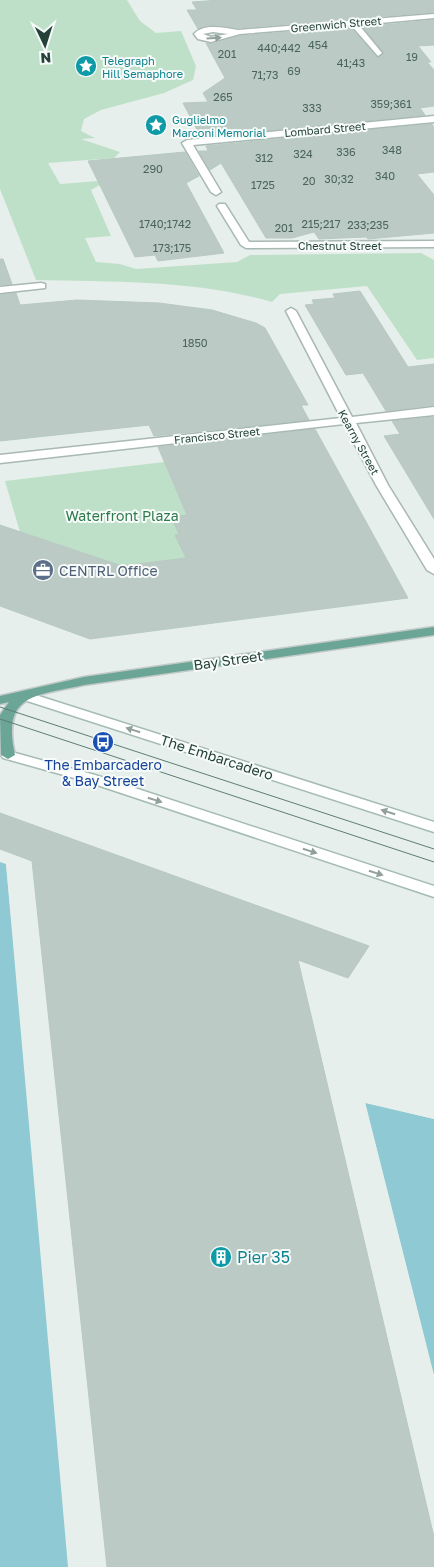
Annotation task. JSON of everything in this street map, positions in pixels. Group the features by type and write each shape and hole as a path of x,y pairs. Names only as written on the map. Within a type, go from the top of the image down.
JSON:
{"main road":[{"name":"Bay Street","path":"0,700 84,681 434,631"},
{"name":"The Embarcadero","path":"0,687 23,696"},
{"path":"4,754 4,721 9,710 23,696"}],"street":[{"name":"Greenwich Street","path":"238,32 434,16"},
{"path":"353,23 378,53"},
{"name":"Lombard Street","path":"216,192 187,143 231,137 434,119"},
{"name":"Chestnut Street","path":"222,206 246,245 342,246 434,244"},
{"path":"0,290 41,286"},
{"name":"Kearny Street","path":"291,311 382,485 434,570"},
{"name":"Francisco Street","path":"0,459 434,411"},
{"name":"The Embarcadero","path":"23,696 434,828"},
{"path":"4,754 90,778 434,892"}],"green space":[{"path":"0,0 127,0 140,21 156,33 181,31 196,66 193,80 164,93 101,110 84,119 81,131 95,138 81,139 120,152 114,158 48,163 60,184 98,181 100,185 91,190 111,236 85,238 96,262 120,264 136,269 237,262 250,255 421,253 434,260 434,358 417,360 367,286 280,294 272,302 243,295 185,286 125,282 36,280 0,189"},
{"name":"Waterfront Plaza","path":"164,462 187,515 172,517 177,530 194,532 175,535 188,558 122,566 20,532 5,481"}],"water":[{"path":"0,862 6,864 68,1567 0,1567"},
{"path":"365,1102 434,1119 434,1375"}],"pier":[{"path":"6,864 9,865 51,1337"},
{"path":"364,1100 434,1116 434,1119 365,1103 434,1377 362,1103"}],"building":[{"path":"220,0 434,0 434,12 238,28 209,26 198,29 187,10 197,10 192,2"},
{"path":"434,20 434,45 418,46 431,62 427,62 434,70 434,106 420,108 425,115 201,137 183,103 208,102 203,93 225,78 206,43 212,44 240,36 350,27 378,58 383,52 363,27"},
{"path":"432,124 434,128 434,172 417,174 434,195 434,233 368,239 366,237 319,239 314,232 292,238 266,238 221,163 210,170 199,151 208,151 206,146"},
{"path":"185,152 199,176 186,183 224,253 158,261 155,255 135,257 88,161"},
{"path":"0,259 3,259 12,284 0,285"},
{"path":"360,291 408,367 434,364 434,405 386,411 363,373 346,375 305,305 314,304 312,300 335,298 333,294"},
{"path":"16,293 20,305 77,300 159,303 212,310 256,323 265,328 308,405 301,405 309,420 154,436 149,425 0,441 0,295"},
{"path":"434,417 434,519 384,436 400,434 392,421"},
{"path":"315,429 408,598 90,639 0,606 0,525 122,566 186,558 175,535 179,534 171,517 187,515 158,447"},
{"name":"Pier 35","path":"0,813 369,946 348,978 298,960 434,1537 434,1567 107,1567 32,861 0,849"}],"tram line":[{"path":"0,707 434,849"},
{"path":"0,719 434,862"}],"place":[{"name":"Telegraph Hill Semaphore","path":"86,66"},
{"name":"Guglielmo Marconi Memorial","path":"156,125"},
{"name":"CENTRL Office","path":"43,570"},
{"name":"The Embarcadero & Bay Street","path":"103,742"},
{"name":"Pier 35","path":"221,1257"}]}
